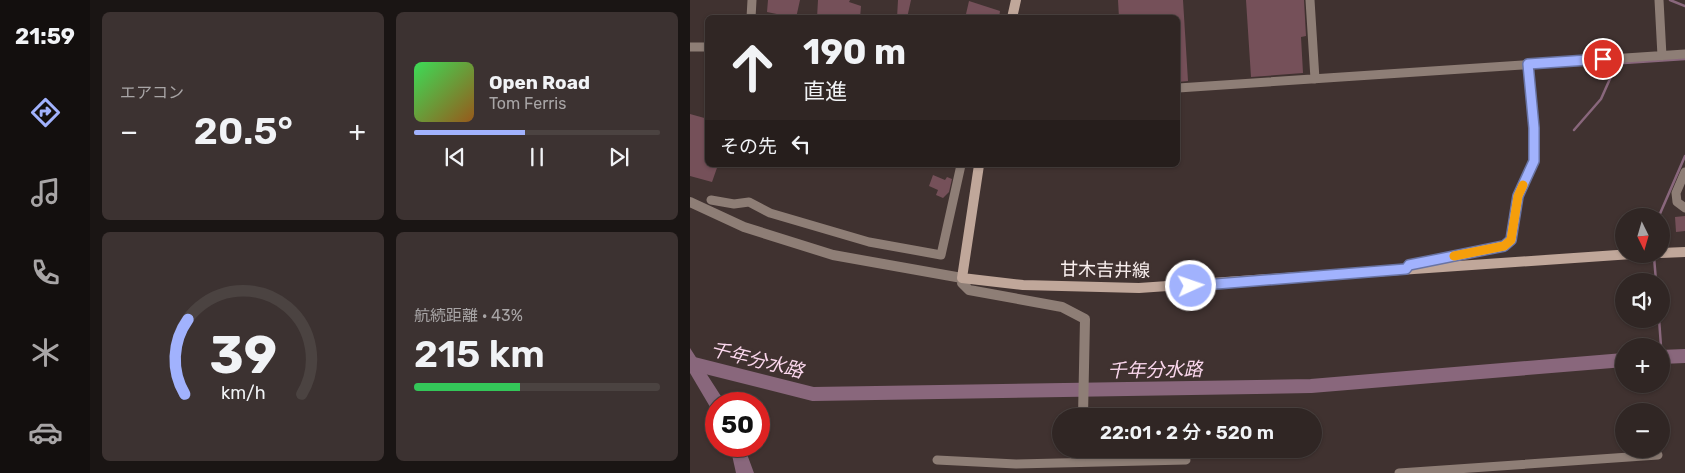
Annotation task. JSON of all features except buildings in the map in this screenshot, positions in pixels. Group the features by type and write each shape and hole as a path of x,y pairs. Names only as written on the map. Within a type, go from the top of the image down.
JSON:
{"main road":[{"path":"1013,15 1016,0"},
{"path":"962,278 979,167"},
{"path":"1670,253 1685,252"},
{"name":"甘木吉井線","path":"962,278 1022,285 1139,288 1615,255"}],"street":[{"path":"752,0 752,15"},
{"path":"1310,0 1315,79"},
{"path":"1659,0 1662,56"},
{"path":"690,47 705,47"},
{"path":"1180,88 1685,54"},
{"path":"1406,269 1409,265 1504,246 1511,240 1518,196 1534,161 1534,128 1528,64"},
{"path":"711,200 734,204 749,202 770,213 869,242 941,254 961,167"},
{"path":"1685,172 1676,193 1677,202 1685,208"},
{"path":"690,202 744,227 833,255 962,278 962,283 970,290 1062,307 1085,319 1083,408"},
{"path":"1080,458 1080,462"},
{"path":"1399,473 1615,458"},
{"path":"937,460 997,464 1186,460"}],"shaded area":[{"path":"690,348 718,392 705,392 705,398 690,373"},
{"path":"732,457 748,457 754,473 736,473"}],"waterway":[{"path":"1670,0 1685,6"},
{"path":"1624,63 1685,59"},
{"path":"1574,130 1601,99 1617,63"},
{"path":"1662,208 1685,156"},
{"path":"1654,263 1655,273"},
{"path":"1660,328 1660,338"},
{"name":"千年分水路","path":"1670,357 1685,356"},
{"name":"千年分水路","path":"690,363 813,394 1311,386 1615,361"}],"slow traffic":[{"path":"1454,256 1504,246 1511,240 1518,196 1523,185"}],"route":[{"path":"1191,286 1406,269 1409,265 1504,246 1511,240 1518,196 1534,161 1534,128 1528,64 1603,59"}]}
